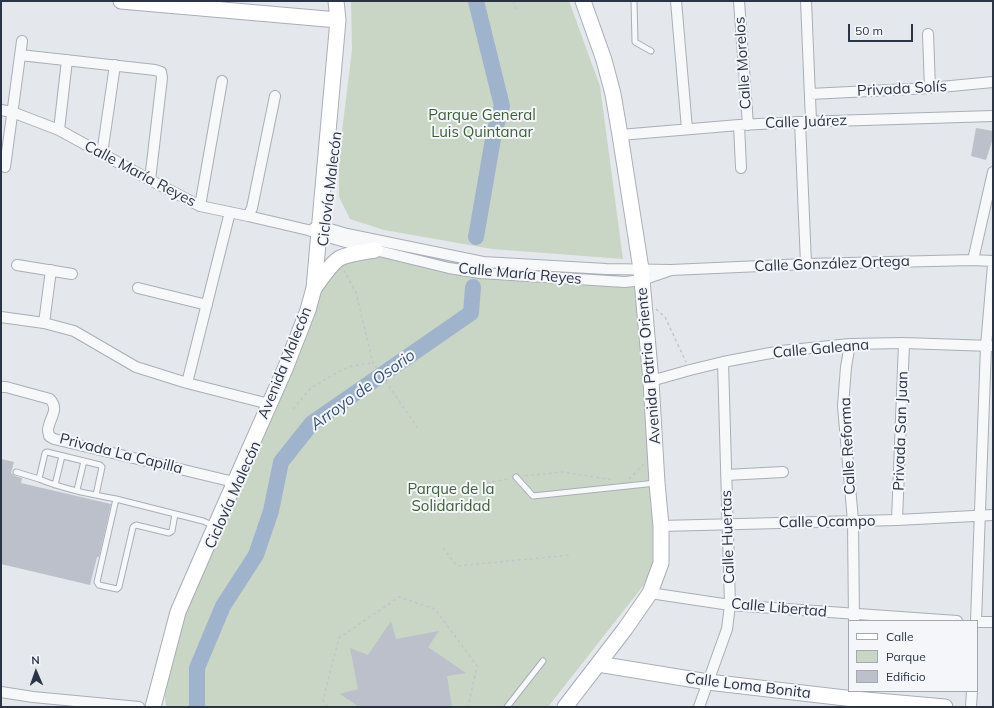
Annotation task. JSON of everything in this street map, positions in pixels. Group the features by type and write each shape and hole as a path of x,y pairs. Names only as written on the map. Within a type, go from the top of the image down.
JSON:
{"street":[{"path":"121,1 338,20"},
{"name":"Avenida Malecón","path":"153,707 178,612 285,368 308,310 314,288 316,230 338,20 336,1"},
{"name":"Avenida Patria Oriente","path":"565,707 650,593 661,563 661,526 651,380 641,275 620,135 612,94 604,60 583,1"},
{"path":"676,1 686,129"},
{"name":"Calle Morelos","path":"739,1 743,125 741,168"},
{"path":"806,1 812,121"},
{"path":"928,34 930,88"},
{"path":"5,168 22,41"},
{"path":"20,55 115,65 161,72 162,78 150,180"},
{"path":"59,130 67,60"},
{"path":"102,154 115,65"},
{"path":"200,206 222,81"},
{"name":"Privada Solís","path":"810,94 930,88 993,82"},
{"path":"248,216 252,208 275,96"},
{"name":"Calle María Reyes","path":"1,110 12,112 59,130 200,206 483,262 606,269 641,275"},
{"name":"Calle Juárez","path":"620,135 812,121 993,116"},
{"path":"800,122 806,264"},
{"path":"973,260 993,172"},
{"path":"187,383 230,212"},
{"name":"Calle María Reyes","path":"316,230 338,240 375,250 480,274 611,282 625,282 641,275"},
{"path":"314,288 325,273 339,259 352,254 375,250"},
{"name":"Calle González Ortega","path":"641,275 671,270 806,264 973,260 993,261"},
{"path":"17,265 72,274"},
{"path":"976,620 993,265"},
{"path":"44,323 51,270"},
{"path":"138,288 207,305"},
{"path":"1,317 44,323 74,331 136,367 187,383 269,404"},
{"name":"Calle Galeana","path":"651,380 723,362 781,351 850,344 904,343 990,346"},
{"name":"Privada San Juan","path":"897,520 904,343"},
{"name":"Calle Reforma","path":"850,344 846,367 843,406 853,521 854,618"},
{"name":"Calle Huertas","path":"698,707 727,629 730,605 723,362"},
{"name":"Privada La Capilla","path":"1,387 50,399 54,403 55,407 48,430 49,436 54,439 234,482"},
{"path":"726,475 783,472"},
{"name":"Calle Ocampo","path":"661,526 897,520 993,515"},
{"name":"Calle Libertad","path":"650,593 730,605 854,618 923,620"},
{"path":"978,622 993,622"},
{"name":"Calle Loma Bonita","path":"598,664 708,682 855,699 945,707"},
{"path":"1,692 33,702 139,707"},
{"path":"971,707 972,692"}],"lane":[{"path":"634,1 635,42 651,51"},
{"path":"39,479 45,453 47,452 100,465 102,467 96,495"},
{"path":"55,485 62,456"},
{"path":"77,490 84,461"},
{"path":"16,472 55,485 204,521 215,526"},
{"path":"516,478 533,496 657,483"},
{"path":"116,499 97,582 99,585 117,589 119,587 133,527 136,525 169,533 172,531 175,514"},
{"path":"507,707 543,661"}],"path":[{"path":"513,1 516,10"},
{"path":"339,259 356,293 372,363 419,430"},
{"path":"643,296 665,317 690,370"},
{"path":"293,409 312,387 352,366 372,363"},
{"path":"626,482 656,452"},
{"path":"451,489 563,472 618,480"},
{"path":"443,548 457,566 571,555"},
{"path":"328,707 323,700 339,638 399,597 435,609 477,666 468,707"}],"green space":[{"name":"Parque General Luis Quintanar","path":"351,1 569,1 600,86 623,259 492,249 384,230 350,219 339,197 339,156 352,50"},
{"name":"Parque de la Solidaridad","path":"369,248 642,280 661,563 548,707 166,707 165,696 174,629 314,288 339,259"}],"building":[{"path":"976,128 993,131 993,138 986,160 971,156"},
{"path":"1,459 14,462 11,473 22,478 21,483 111,504 99,557 97,557 90,585 1,564"},
{"path":"391,621 396,639 439,631 428,647 466,673 447,676 452,707 359,707 340,694 358,689 350,648 368,655"}],"waterway":[{"name":"Arroyo de Osorio","path":"476,1 502,106 494,133 476,237"},
{"name":"Arroyo de Osorio","path":"197,707 197,668 223,606 256,555 271,511 281,462 312,423 471,313 473,287"}]}
